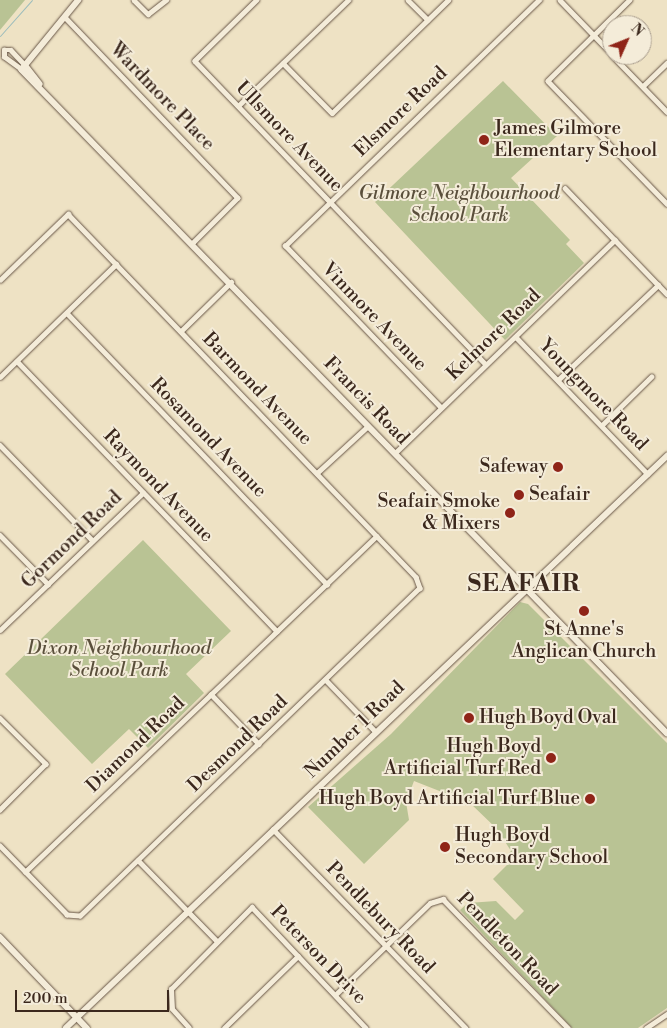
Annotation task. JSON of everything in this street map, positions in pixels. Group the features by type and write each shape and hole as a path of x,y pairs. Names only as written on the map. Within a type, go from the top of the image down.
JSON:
{"street":[{"path":"23,67 79,0"},
{"path":"134,0 148,14 166,0"},
{"name":"Ullsmore Avenue","path":"257,0 195,61 486,364"},
{"path":"238,106 348,0"},
{"path":"408,0 428,20"},
{"path":"283,63 332,113 448,0"},
{"name":"Elsmore Road","path":"285,246 538,0"},
{"path":"560,0 602,44"},
{"path":"630,0 548,80 667,204"},
{"name":"Wardmore Place","path":"65,17 238,198 193,243"},
{"name":"Francis Road","path":"23,67 4,57 4,50 11,50 23,67 44,90 667,733"},
{"path":"643,86 667,63"},
{"path":"622,65 667,112"},
{"path":"564,188 667,294"},
{"name":"Barmond Avenue","path":"0,280 68,214 416,577 420,588"},
{"name":"Kelmore Road","path":"395,453 615,240"},
{"name":"Vinmore Avenue","path":"285,246 441,408"},
{"path":"0,377 116,264"},
{"path":"180,332 230,282"},
{"path":"558,380 658,284"},
{"name":"Rosamond Avenue","path":"66,313 327,584"},
{"name":"Youngmore Road","path":"516,337 648,474"},
{"name":"Raymond Avenue","path":"17,361 277,631"},
{"path":"602,425 651,377"},
{"path":"317,473 368,426"},
{"path":"0,445 92,540"},
{"name":"Number 1 Road","path":"66,1028 525,588 667,456"},
{"name":"Gormond Road","path":"0,630 143,493"},
{"name":"Diamond Road","path":"25,872 376,536"},
{"path":"1,539 48,584"},
{"name":"Desmond Road","path":"25,872 75,918 138,860 420,588"},
{"path":"326,680 375,731"},
{"path":"211,694 259,744"},
{"path":"0,718 46,764 0,810"},
{"name":"Pendlebury Road","path":"273,829 466,1028"},
{"path":"0,846 25,872"},
{"path":"138,860 217,942"},
{"name":"Pendleton Road","path":"335,995 430,903 443,899 568,1028"},
{"name":"Peterson Drive","path":"189,1028 169,1000 174,983 252,908 366,1028"},
{"path":"0,937 87,1028"},
{"path":"224,1028 298,956"},
{"path":"646,1028 667,1014"}],"green space":[{"path":"0,0 25,0 0,30"},
{"name":"Gilmore Neighbourhood School Park","path":"503,81 557,136 511,178 570,240 566,244 584,263 505,340 375,202"},
{"name":"Dixon Neighbourhood School Park","path":"143,540 231,631 186,674 204,693 148,748 129,729 92,764 5,674"},
{"path":"520,602 528,604 667,743 667,1008 638,1028 572,1028 460,910 468,903 496,901 515,920 524,911 493,879 510,862 505,857 511,851 497,829 470,803 414,781 406,802 409,820 364,864 308,807 391,734"}],"waterway":[{"path":"0,36 32,0"}],"place":[{"name":"James Gilmore Elementary School","path":"484,140"},
{"name":"Safeway","path":"558,467"},
{"name":"Seafair","path":"519,495"},
{"name":"Seafair Smoke & Mixers","path":"510,513"},
{"name":"St Anne's Anglican Church","path":"584,611"},
{"name":"Hugh Boyd Oval","path":"469,718"},
{"name":"Hugh Boyd Artificial Turf Red","path":"551,758"},
{"name":"Hugh Boyd Artificial Turf Blue","path":"590,799"},
{"name":"Hugh Boyd Secondary School","path":"445,847"}],"district":[{"name":"SEAFAIR","path":"524,585"}]}
